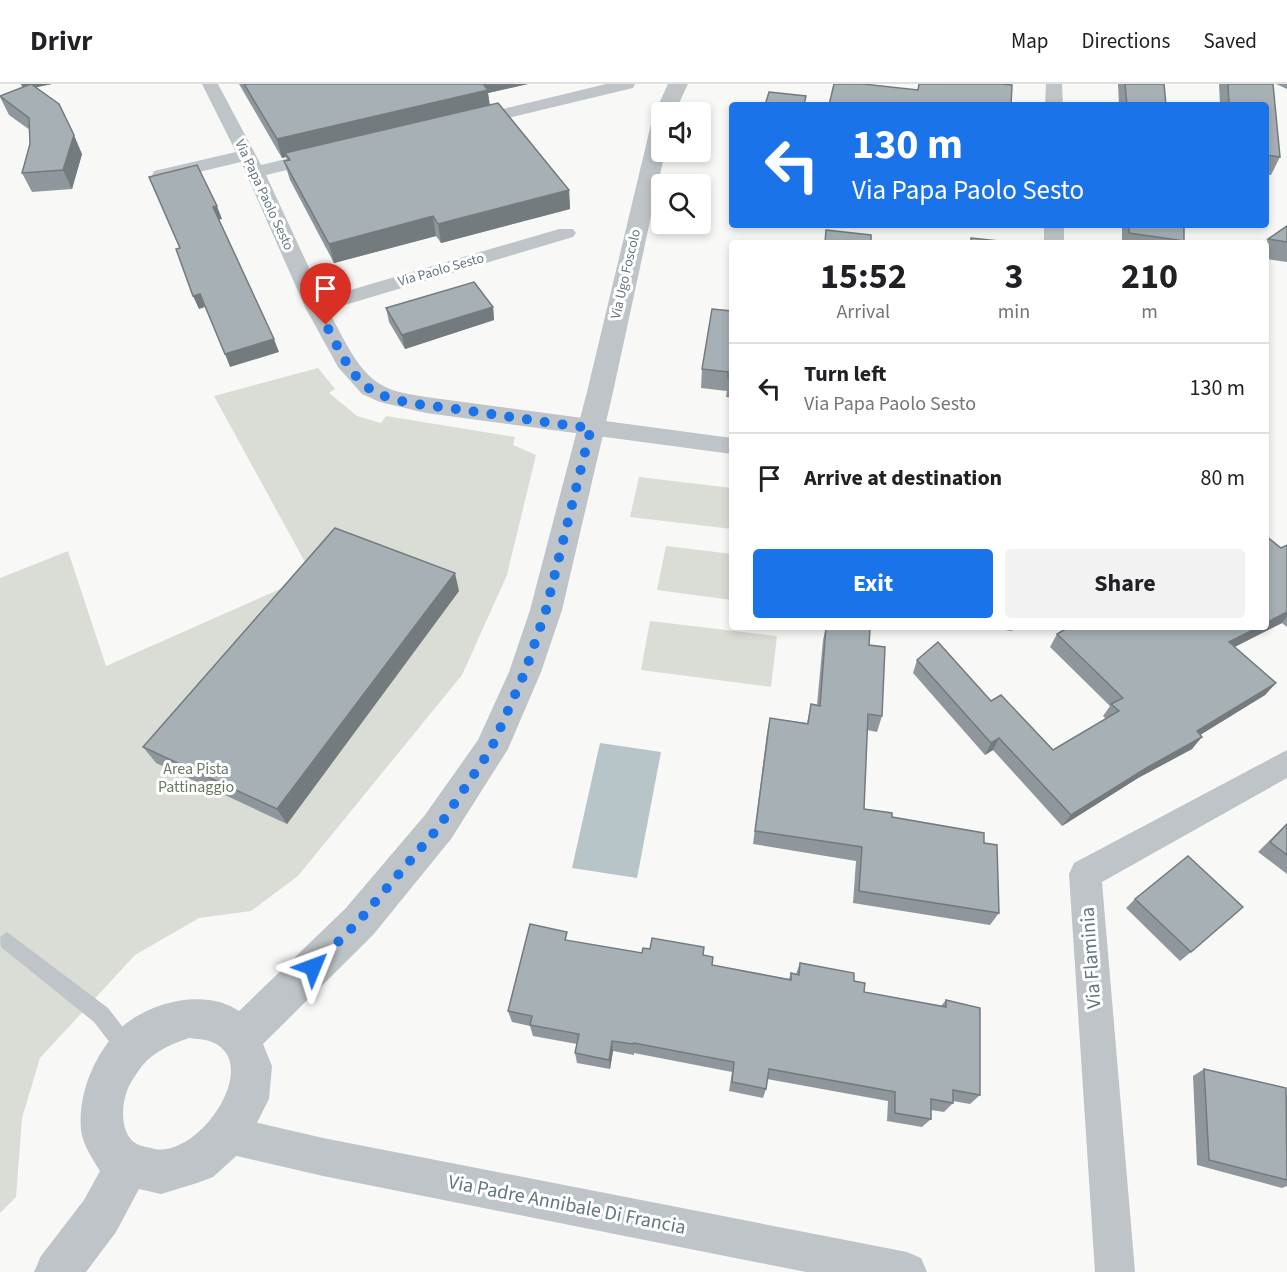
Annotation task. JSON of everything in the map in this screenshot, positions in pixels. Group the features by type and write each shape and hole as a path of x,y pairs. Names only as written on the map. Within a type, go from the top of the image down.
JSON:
{"street":[{"name":"Via Papa Paolo Sesto","path":"210,84 251,163 316,307 346,362 359,380 370,389 388,397 426,405 729,446"},
{"path":"451,126 627,84"},
{"path":"670,102 678,84"},
{"path":"1054,84 1054,102"},
{"path":"155,176 339,152"},
{"name":"Via Ugo Foscolo","path":"240,1038 358,922 438,828 491,749 525,672 546,610 652,162"},
{"name":"Via Paolo Sesto","path":"316,307 566,233"},
{"name":"Via Flaminia","path":"1115,1272 1085,874 1287,763"},
{"path":"189,1018 221,1023 240,1038 251,1066 248,1100 228,1135 196,1161 161,1172 128,1165 115,1155 102,1131 105,1089 128,1050 156,1028 189,1018"},
{"name":"Via Padre Annibale Di Francia","path":"228,1135 323,1157 907,1272"},
{"path":"57,1272 100,1216 128,1165"}],"lane":[{"path":"7,941 101,1015 128,1050"}],"green space":[{"name":"Area Pista Pattinaggio","path":"318,368 335,389 329,393 357,416 381,423 386,416 515,437 513,445 536,455 507,575 462,675 298,876 251,911 199,918 135,955 40,1058 22,1118 16,1197 0,1213 0,578 68,551 106,666 312,575 214,396"},
{"path":"639,477 729,488 729,529 630,517"},
{"path":"666,546 729,554 729,600 657,590"},
{"path":"650,621 777,636 771,687 641,670"}],"shaded area":[{"path":"600,743 661,752 637,878 572,868"}],"building":[{"path":"31,84 59,104 74,135 63,170 22,173 30,144 29,118 0,96"},
{"path":"244,84 483,84 488,90 277,139"},
{"path":"834,84 863,84 918,90 919,84 1012,85 1011,102 830,102"},
{"path":"1125,84 1164,84 1166,102 1127,102"},
{"path":"1228,84 1273,84 1280,157 1269,155 1269,102 1229,102"},
{"path":"769,92 806,96 805,102 766,102"},
{"path":"498,103 569,190 438,224 433,216 329,244 284,161 290,160 285,153"},
{"path":"197,165 217,206 213,207 274,339 225,354 200,294 193,296 176,249 180,248 149,177"},
{"path":"1287,226 1287,242 1268,239"},
{"path":"1129,228 1184,228 1184,240 1177,240 1129,233"},
{"path":"826,230 871,235 871,240 825,240"},
{"path":"474,282 493,307 402,335 386,308"},
{"path":"712,309 729,311 729,378 728,372 702,369"},
{"path":"335,528 455,573 277,809 143,747"},
{"path":"1269,538 1281,548 1287,545 1287,612 1269,621"},
{"path":"826,630 870,630 869,645 885,647 882,716 868,714 864,809 892,813 892,817 984,833 984,843 997,845 999,913 859,891 862,847 755,831 770,718 808,724 811,704 820,706"},
{"path":"1064,630 1253,630 1229,642 1276,683 1197,731 1202,737 1148,767 1071,815 999,738 991,743 917,660 938,642 991,701 1001,695 1053,750 1119,711 1111,704 1123,698 1057,634"},
{"path":"1287,824 1287,855 1270,842"},
{"path":"1188,856 1243,907 1191,952 1135,899"},
{"path":"530,924 567,932 565,940 642,953 643,948 650,949 652,938 704,947 703,955 713,957 712,965 791,980 791,973 799,975 800,963 854,973 854,981 865,983 864,992 946,1007 946,1000 980,1008 980,1095 953,1090 953,1103 931,1099 931,1119 895,1113 895,1092 769,1069 766,1089 732,1082 734,1062 634,1043 612,1041 609,1060 575,1053 579,1034 530,1025 532,1016 508,1011"},
{"path":"1204,1069 1286,1088 1287,1180 1209,1160"}],"route":[{"path":"313,967 358,922 438,828 491,749 525,672 546,610 591,428 426,405 388,397 370,389 359,380 346,362 326,325"}]}
